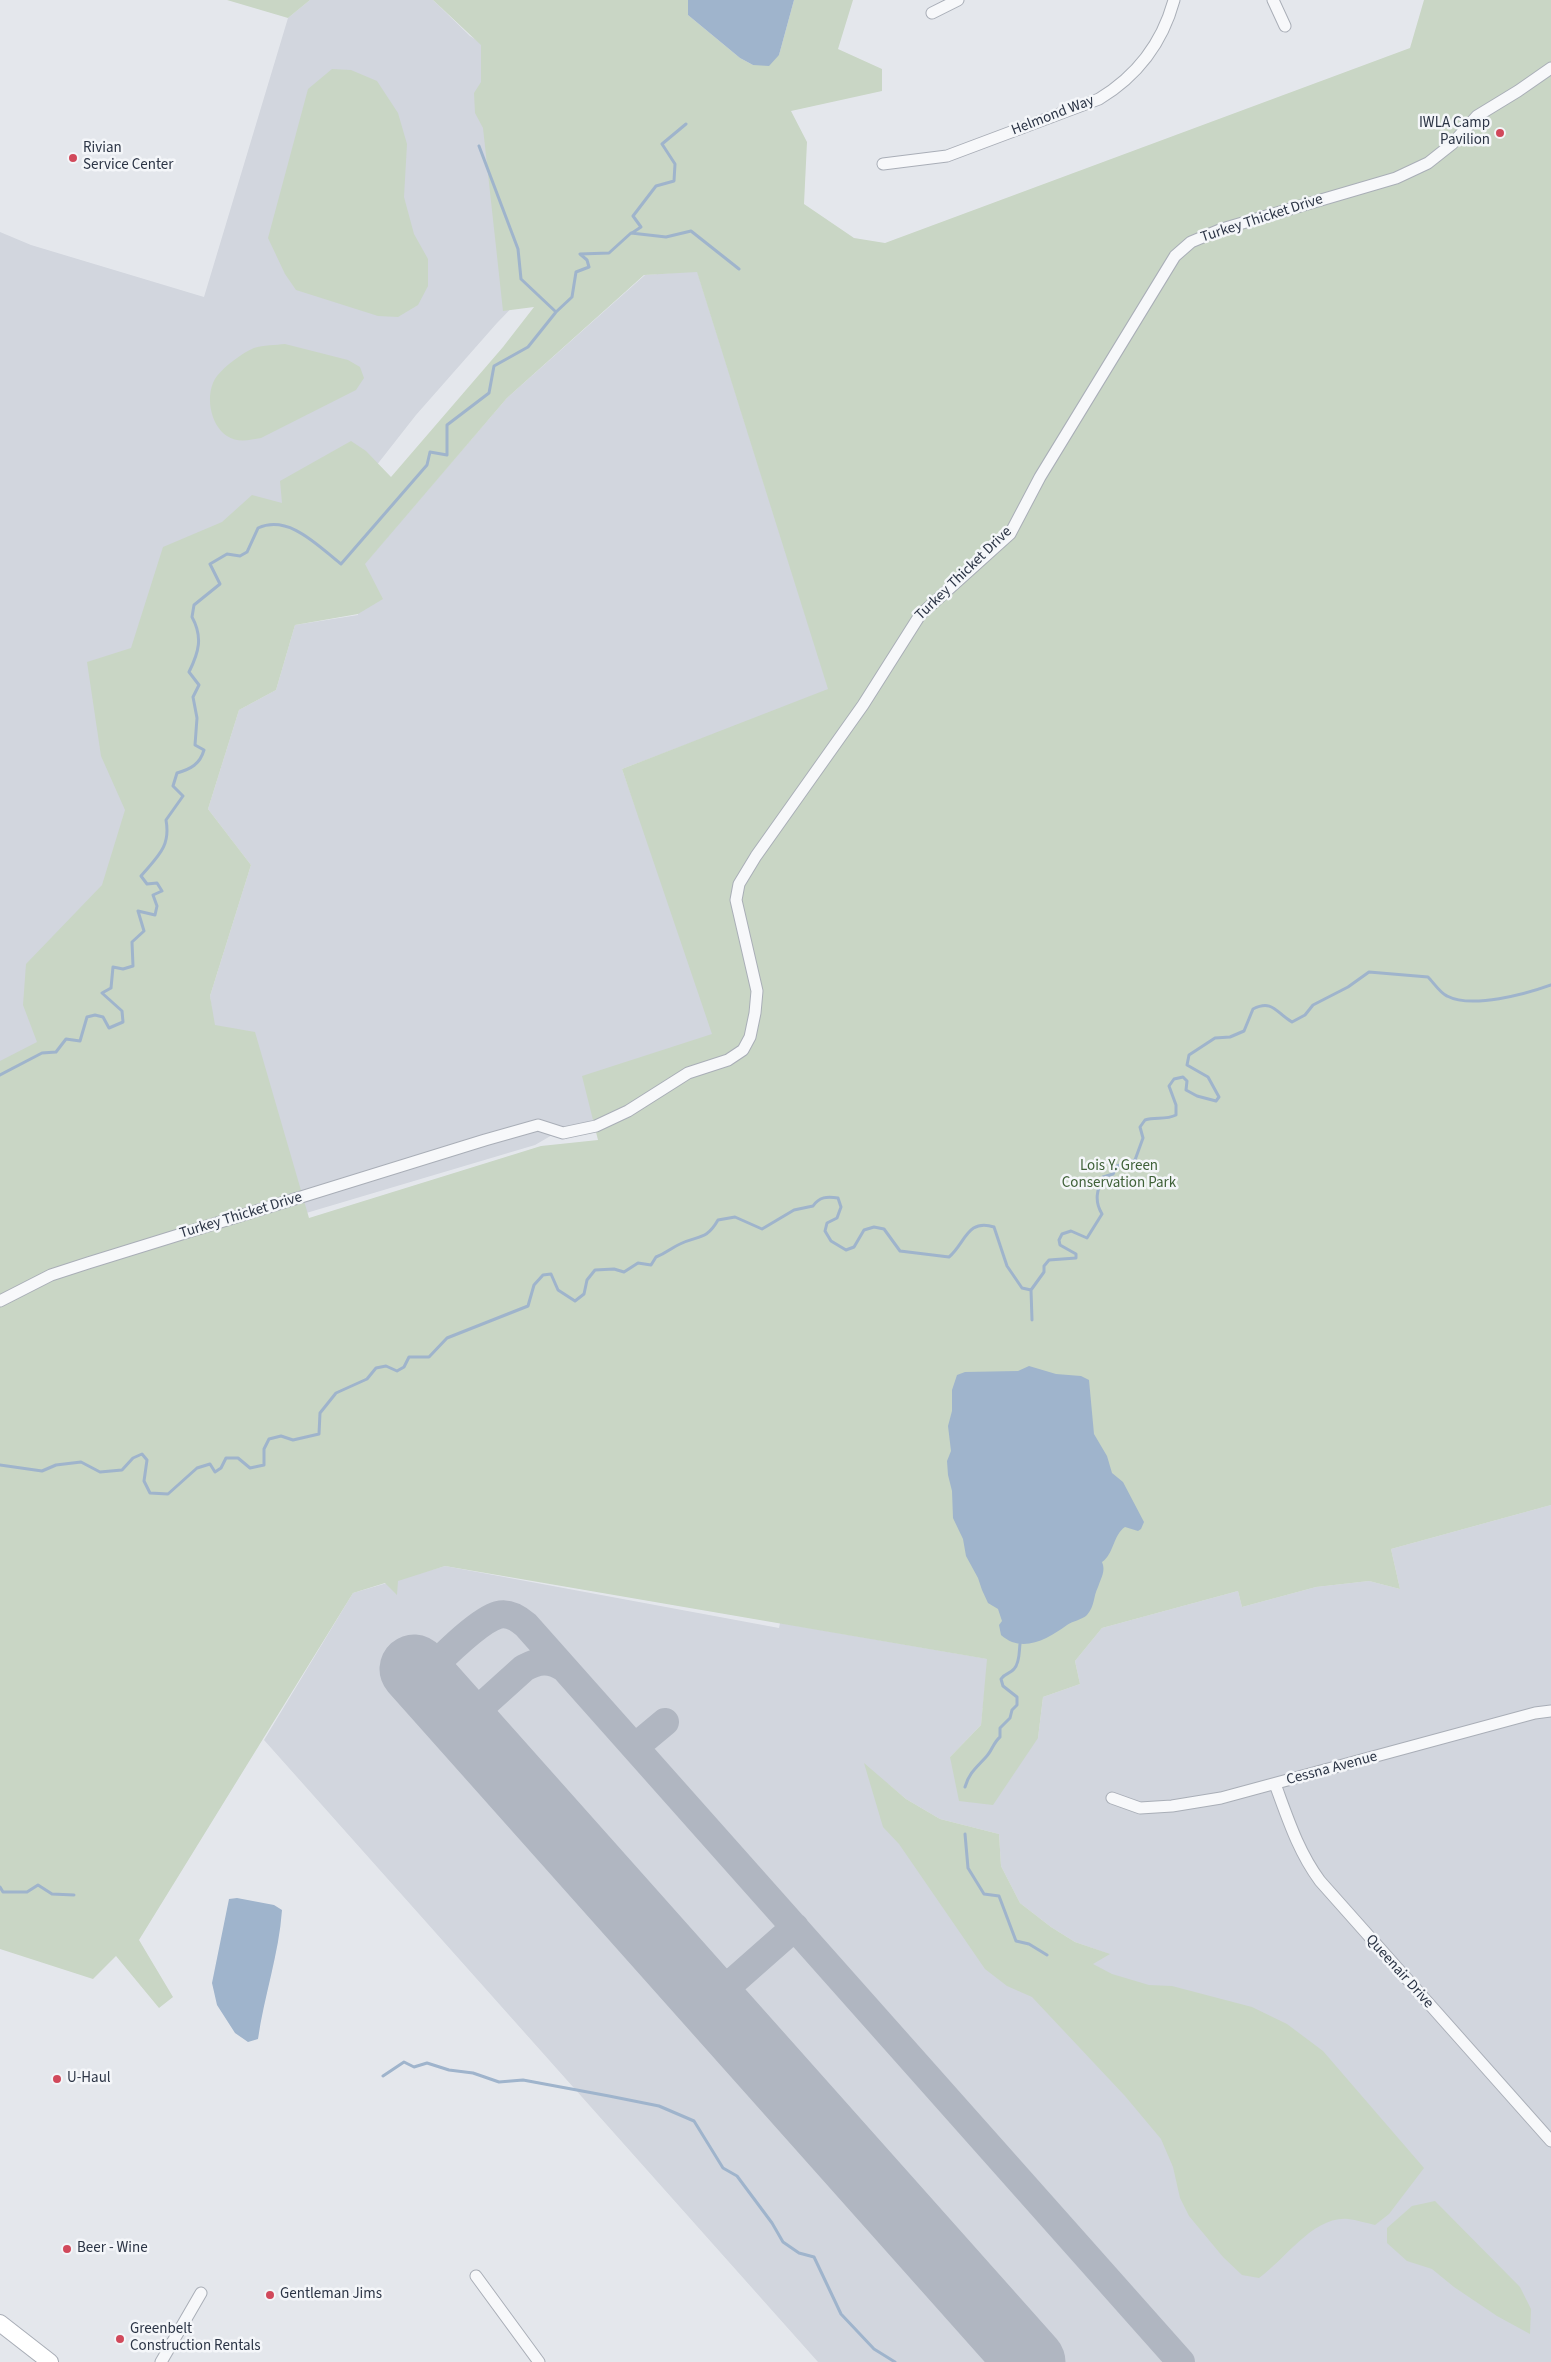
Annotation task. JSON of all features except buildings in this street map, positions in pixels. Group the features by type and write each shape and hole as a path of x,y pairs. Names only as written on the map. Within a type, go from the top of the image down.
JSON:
{"main road":[{"path":"0,2323 50,2362"}],"street":[{"path":"932,13 958,0"},
{"name":"Helmond Way","path":"883,164 947,156 1099,99 1121,86 1147,58 1159,38 1174,0"},
{"path":"1273,0 1285,26"},
{"name":"Turkey Thicket Drive","path":"0,1301 52,1275 88,1262 485,1140 538,1125 563,1133 596,1126 628,1110 688,1073 728,1060 743,1050 750,1037 754,1021 757,991 736,900 739,884 756,856 863,705 920,615 1010,534 1040,478 1176,256 1191,242 1222,230 1396,178 1428,163 1452,144 1477,116 1518,92 1551,68"},
{"name":"Cessna Avenue","path":"1112,1798 1140,1808 1172,1806 1221,1798 1551,1711"},
{"name":"Queenair Drive","path":"1276,1784 1295,1841 1306,1862 1320,1881 1551,2141"},
{"path":"476,2276 539,2362"},
{"path":"161,2362 201,2293"}],"shaded area":[{"path":"310,0 433,0 470,36 658,156 497,323 416,415 169,730 0,1275 0,232 31,245 204,297 288,18"},
{"path":"697,271 829,690 622,769 722,1053 626,1105 581,1125 566,1127 535,1145 239,1233 210,996 251,865 208,809 239,710 276,690 295,625 358,615 364,564 507,398 645,275"},
{"path":"1551,1505 1551,2362 818,2362 264,1740 353,1593 445,1566 779,1628 780,1623 988,1659 981,1725 950,1757 1038,1738 1043,1697 1080,1684 1075,1661 1102,1628 1238,1591 1242,1607 1316,1587 1369,1581 1400,1589 1391,1549","holes":["887,1783 906,1799 940,1819 999,1834 1001,1866 1020,1903 1051,1927 1075,1942 1109,1954 998,1921"]}],"green space":[{"path":"227,0 310,0 288,18"},
{"name":"Lois Y. Green Conservation Park","path":"433,0 688,0 688,15 740,58 753,65 779,55 794,0 853,0 838,49 882,69 882,91 791,111 807,142 804,204 854,238 885,243 1410,48 1424,0 1551,0 1551,1505 1391,1549 1400,1589 1369,1581 1316,1587 1242,1607 1238,1591 1102,1628 1075,1661 1080,1684 1043,1697 1038,1738 993,1805 959,1801 950,1757 981,1725 987,1659 445,1566 398,1581 397,1595 385,1583 353,1593 139,1940 173,1997 159,2008 116,1956 93,1979 0,1949 0,1061 37,1042 23,1005 26,964 102,885 125,810 101,756 87,662 131,648 163,547 222,522 252,495 282,503 280,481 351,441 366,451 391,477 503,347 534,307 503,311 483,128 475,113 474,93 481,82 481,45","holes":["697,272 828,689 622,769 712,1034 582,1076 598,1140 541,1146 309,1218 255,1032 215,1025 210,996 251,865 208,809 239,710 276,690 295,625 358,614 383,599 365,564 507,398 644,275"]},
{"path":"332,69 351,70 377,81 398,113 407,144 404,197 414,234 428,259 428,286 418,305 398,317 378,316 296,290 285,274 268,238 308,89"},
{"path":"285,344 348,360 360,367 364,378 356,390 261,438 239,440 227,436 216,424 211,408 211,391 217,376 234,360 254,348"},
{"path":"864,1763 906,1799 940,1819 999,1834 1001,1866 1020,1903 1051,1927 1075,1942 1110,1954 1093,1964 1112,1974 1149,1985 1172,1986 1252,2007 1287,2024 1323,2051 1424,2168 1389,2214 1375,2225 1348,2219 1335,2220 1323,2224 1300,2240 1259,2278 1242,2275 1223,2257 1189,2216 1180,2198 1173,2167 1161,2139 1125,2096 1032,1997 1007,1986 985,1969 899,1844 883,1827"},
{"path":"1435,2201 1520,2287 1531,2309 1530,2334 1497,2316 1454,2287 1432,2269 1407,2261 1387,2243 1387,2228 1412,2206"}],"water":[{"path":"688,0 794,0 779,55 769,66 753,65 740,58 688,15"},
{"path":"1029,1366 1056,1374 1081,1376 1089,1380 1094,1434 1107,1456 1112,1473 1123,1482 1144,1522 1138,1531 1125,1527 1121,1530 1109,1554 1102,1562 1103,1575 1087,1615 1052,1635 1026,1644 1009,1641 1001,1635 999,1625 1002,1621 998,1609 988,1603 978,1578 966,1556 963,1539 953,1518 952,1491 947,1461 951,1451 948,1426 952,1411 952,1390 957,1375 965,1372 1018,1371"},
{"path":"237,1898 274,1905 282,1910 278,1943 258,2039 248,2042 235,2033 217,2005 212,1983 229,1899"}],"waterway":[{"path":"632,233 641,227 633,216 656,186 674,181 675,164 662,144 686,124"},
{"path":"479,146 518,249 521,279 556,312"},
{"path":"0,1075 42,1053 56,1052 66,1039 80,1041 87,1017 95,1015 103,1017 109,1028 123,1022 122,1011 102,993 111,988 113,967 123,969 133,966 132,942 144,931 138,911 155,915 157,906 153,895 162,891 157,883 147,884 141,876 165,845 166,820 183,796 173,786 177,773 187,770 194,765 200,759 204,750 195,745 197,718 193,697 199,685 189,672 195,658 199,638 192,617 194,605 220,584 210,564 227,554 240,556 247,552 258,528 270,525 292,528 313,541 341,564 427,465 430,452 447,455 447,425 489,393 494,366 528,347 556,312 572,297 576,272 589,267 587,260 580,254 609,253 631,233 666,237 691,231 739,269"},
{"path":"0,1465 42,1471 56,1465 81,1462 100,1472 122,1470 133,1458 142,1454 147,1460 144,1481 150,1493 168,1494 197,1468 210,1464 215,1472 221,1468 226,1458 238,1458 250,1468 264,1465 264,1449 269,1439 281,1436 293,1440 319,1434 320,1413 336,1393 367,1379 376,1368 386,1366 397,1371 404,1367 409,1357 429,1357 447,1338 528,1306 534,1285 543,1275 551,1274 558,1290 575,1301 584,1294 587,1280 595,1270 614,1269 624,1272 638,1263 651,1265 656,1257 710,1231 718,1220 735,1217 762,1229 794,1210 813,1206 821,1199 827,1197 838,1198 841,1207 837,1218 827,1223 825,1231 831,1241 846,1250 854,1247 864,1230 874,1227 884,1229 900,1251 949,1257 972,1229 985,1225 994,1227 1007,1266 1022,1288 1031,1290 1044,1272 1044,1266 1049,1260 1076,1258 1076,1254 1060,1245 1059,1240 1062,1234 1071,1231 1087,1238 1102,1214 1097,1196 1103,1177 1113,1174 1117,1166 1135,1160 1143,1138 1140,1127 1145,1120 1176,1115 1176,1105 1169,1086 1174,1079 1183,1077 1187,1081 1186,1090 1197,1096 1216,1101 1219,1097 1208,1077 1187,1065 1189,1055 1215,1038 1230,1037 1244,1031 1253,1009 1260,1006 1270,1006 1292,1022 1305,1015 1313,1005 1348,987 1369,972 1428,977 1444,995 1458,1000 1470,1001 1499,999 1551,985"},
{"path":"1031,1290 1032,1320"},
{"path":"965,1787 971,1774 988,1755 1000,1737 1000,1728 1010,1718 1012,1710 1017,1705 1017,1697 1003,1686 1001,1679 1016,1666 1020,1644"},
{"path":"965,1834 968,1868 984,1894 999,1896 1016,1941 1029,1944 1047,1955"},
{"path":"0,1887 3,1892 27,1892 38,1885 52,1894 74,1895"},
{"path":"383,2076 404,2062 414,2067 427,2063 449,2070 473,2073 499,2082 523,2080 659,2106 694,2121 723,2168 737,2176 772,2223 783,2242 799,2253 814,2257 841,2314 874,2349 895,2362"}],"taxiway":[{"path":"422,1677 458,1642 489,1619 505,1614 516,1618 526,1625 1181,2362"},
{"path":"463,1723 524,1668 534,1663 544,1662 554,1663 564,1668"},
{"path":"635,1747 665,1722"},
{"path":"710,2002 795,1927"}],"runway":[{"path":"414,1669 1031,2362"}],"place":[{"name":"IWLA Camp Pavilion","path":"1500,133"},
{"name":"Rivian Service Center","path":"73,158"},
{"name":"U-Haul","path":"57,2079"},
{"name":"Beer - Wine","path":"67,2249"},
{"name":"Gentleman Jims","path":"270,2295"},
{"name":"Greenbelt Construction Rentals","path":"120,2339"}]}
